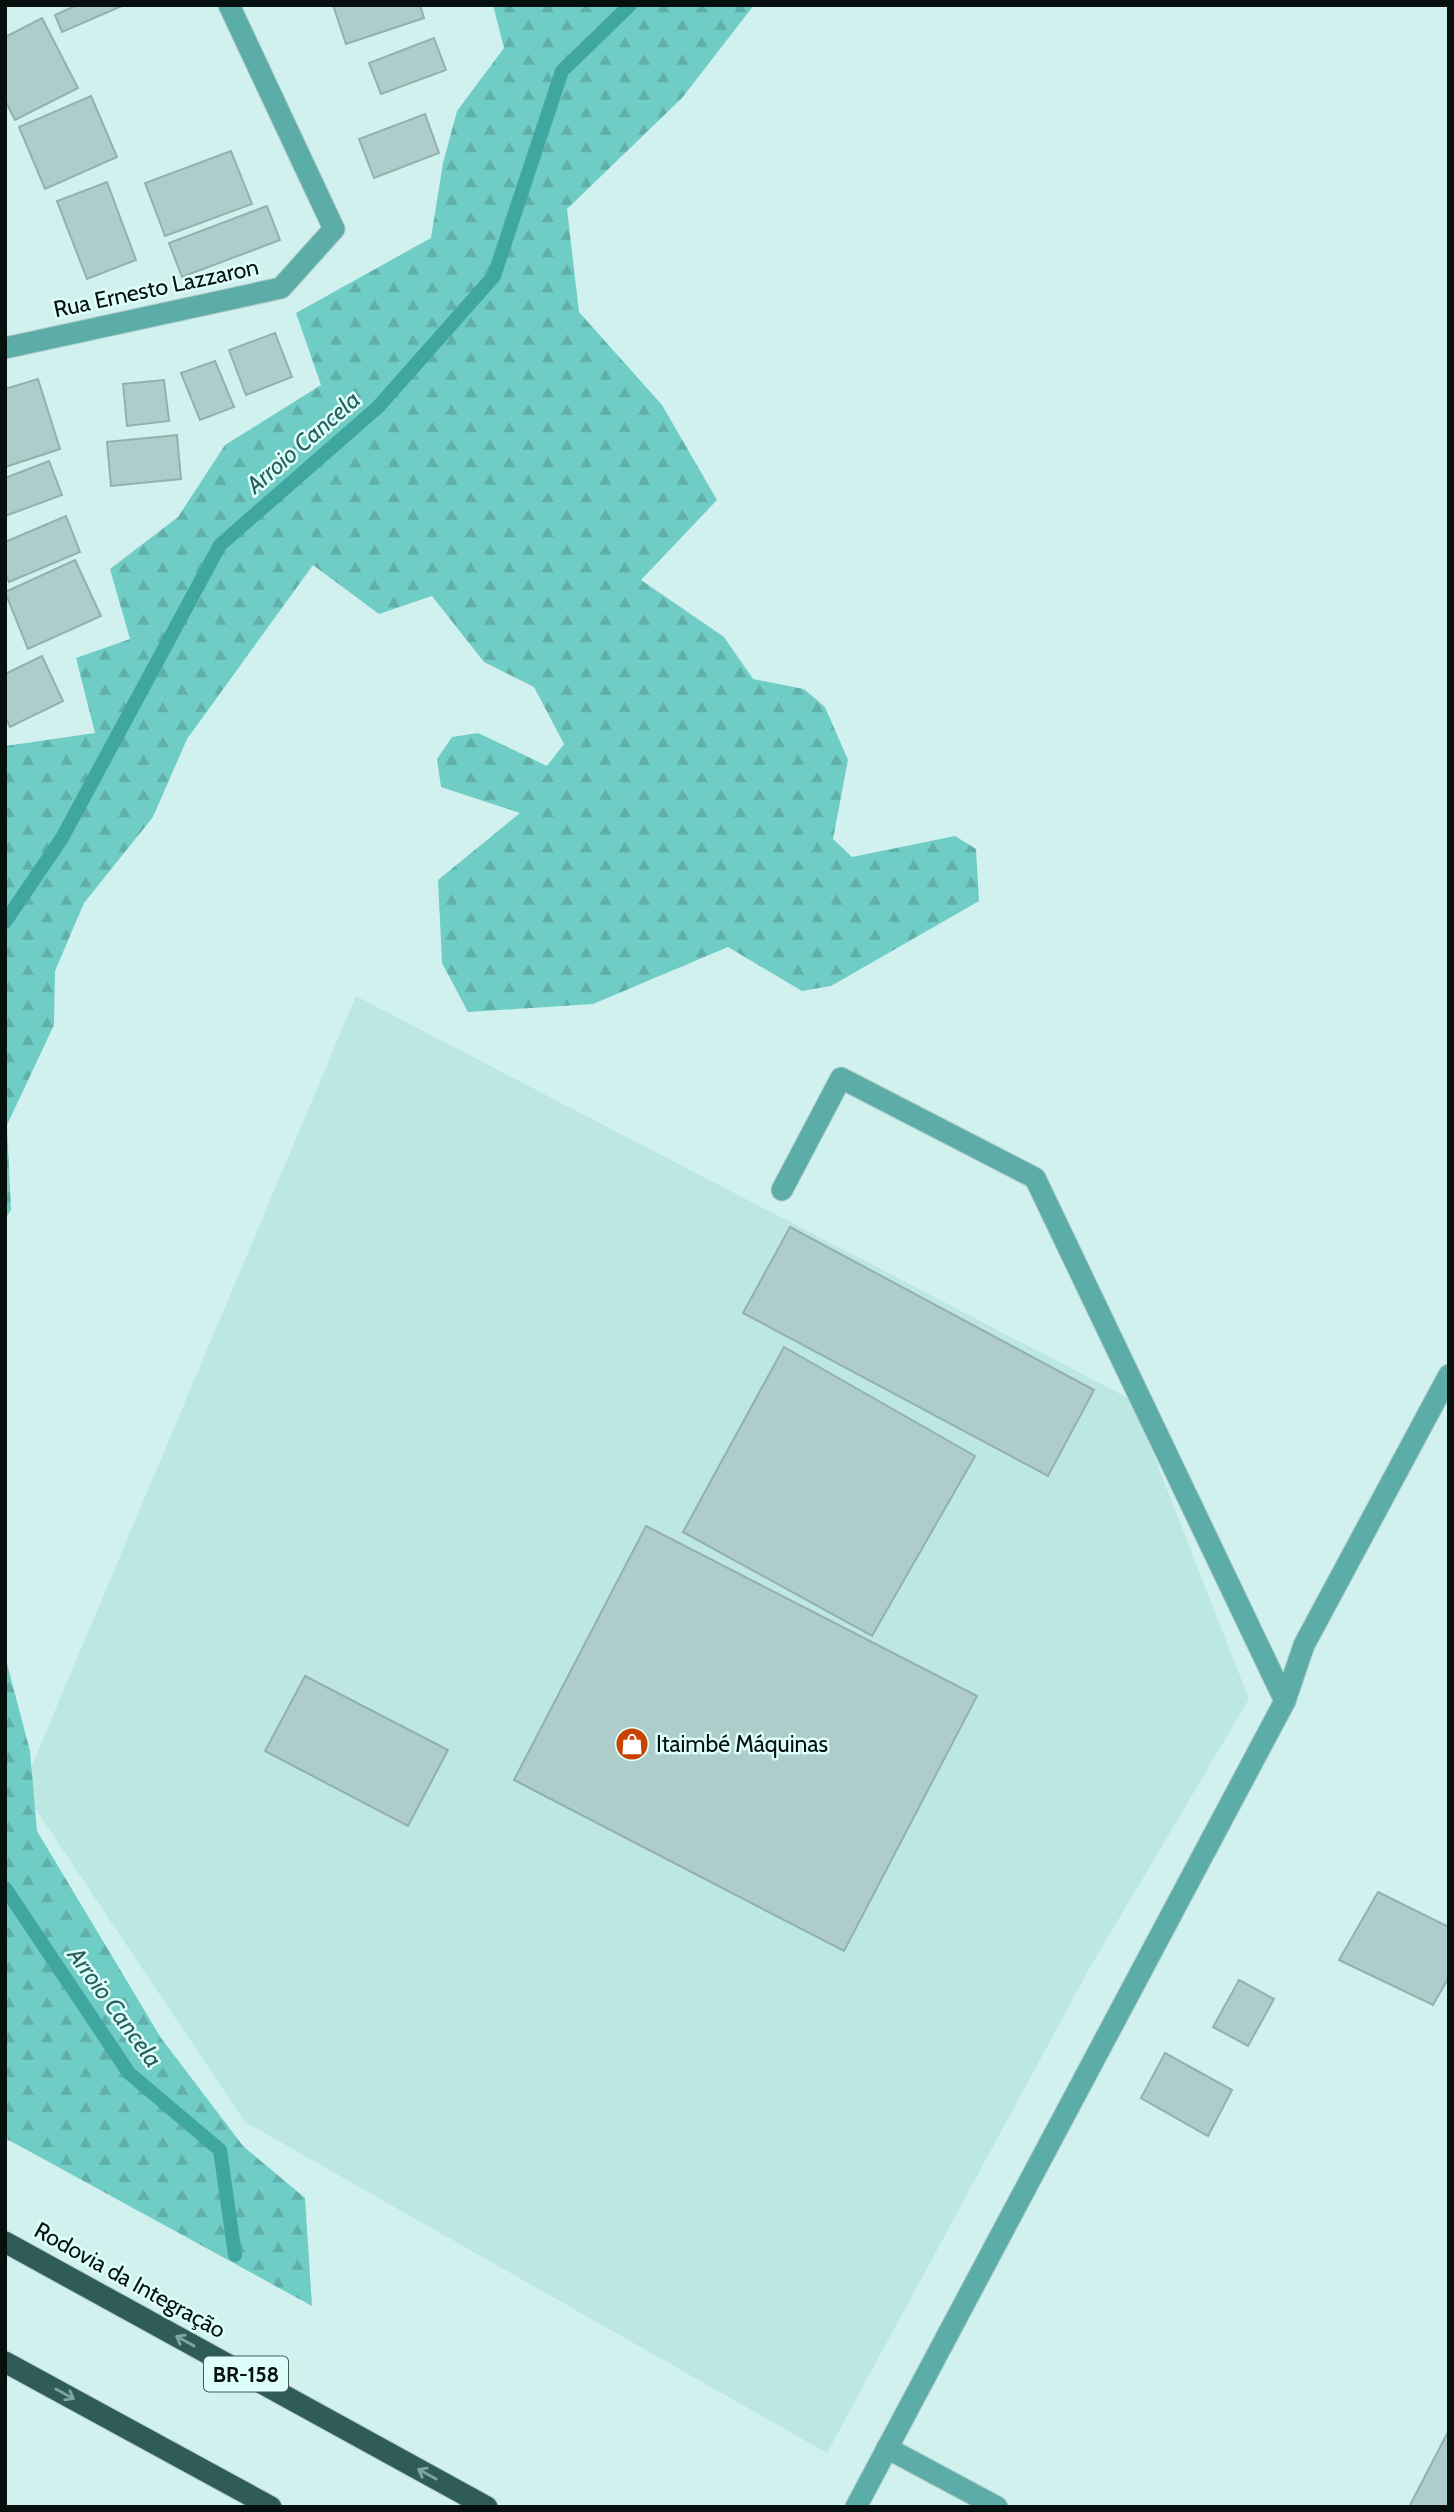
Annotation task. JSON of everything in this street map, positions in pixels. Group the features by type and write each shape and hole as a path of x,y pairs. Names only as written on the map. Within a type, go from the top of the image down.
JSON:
{"highway":[{"name":"Rodovia da Integração","path":"5,2242 487,2507"},
{"path":"5,2362 271,2507"}],"street":[{"name":"Rua Ernesto Lazzaron","path":"5,348 281,288 334,229 229,5"},
{"path":"782,1190 841,1078 1035,1178 1285,1701"},
{"path":"856,2507 1285,1701 1304,1645 1449,1375"},
{"path":"887,2448 997,2507"}],"shaded area":[{"name":"Itaimbé Máquinas","path":"356,996 1132,1400 1249,1699 1088,1971 827,2453 245,2122 22,1789"}],"green space":[{"path":"493,5 754,5 682,98 567,209 579,312 662,405 717,500 641,580 724,637 753,679 804,689 825,707 848,760 833,839 852,857 955,836 976,849 979,901 831,986 802,991 728,947 593,1004 468,1012 442,963 438,880 520,813 441,787 437,759 452,737 478,733 547,766 564,744 534,687 484,662 432,596 379,614 313,565 187,739 153,817 84,903 55,971 54,1025 7,1125 11,1210 5,1219 5,746 95,733 76,658 130,639 110,569 178,517 225,445 321,385 296,313 431,238 443,163 457,111 504,48"},
{"path":"5,1656 30,1751 37,1831 161,2038 243,2146 305,2198 312,2306 5,2138"}],"building":[{"path":"77,5 124,5 62,32 55,15"},
{"path":"333,5 420,5 424,18 346,44"},
{"path":"42,18 78,88 15,120 5,100 5,37"},
{"path":"434,38 446,70 381,94 369,63"},
{"path":"91,96 117,157 45,189 19,127"},
{"path":"425,114 439,153 374,178 359,139"},
{"path":"231,151 252,204 165,236 145,183"},
{"path":"107,182 136,260 87,279 57,201"},
{"path":"267,206 280,240 182,277 169,243"},
{"path":"275,333 292,377 246,395 229,350"},
{"path":"215,361 234,407 200,420 181,373"},
{"path":"38,379 60,449 5,467 5,389"},
{"path":"164,380 169,421 127,426 123,384"},
{"path":"177,435 181,479 111,486 107,442"},
{"path":"49,461 62,495 5,516 5,478"},
{"path":"66,516 80,552 9,582 5,573 5,542"},
{"path":"75,560 101,616 28,649 5,592"},
{"path":"42,656 63,701 10,727 5,716 5,674"},
{"path":"790,1227 1094,1390 1048,1476 743,1313"},
{"path":"784,1347 975,1456 872,1636 683,1532"},
{"path":"646,1526 977,1696 844,1951 514,1780"},
{"path":"305,1676 448,1750 408,1826 265,1751"},
{"path":"1378,1892 1449,1927 1449,1977 1433,2005 1339,1960"},
{"path":"1239,1980 1274,1999 1248,2046 1213,2027"},
{"path":"1165,2053 1232,2090 1208,2136 1141,2098"},
{"path":"1449,2430 1449,2507 1409,2507"}],"waterway":[{"name":"Arroio Cancela","path":"5,922 62,838 220,545 378,407 494,276 562,71 630,5"},
{"name":"Arroio Cancela","path":"5,1888 129,2073 220,2150 235,2255"}],"place":[{"name":"Itaimbé Máquinas","path":"632,1744"}]}
